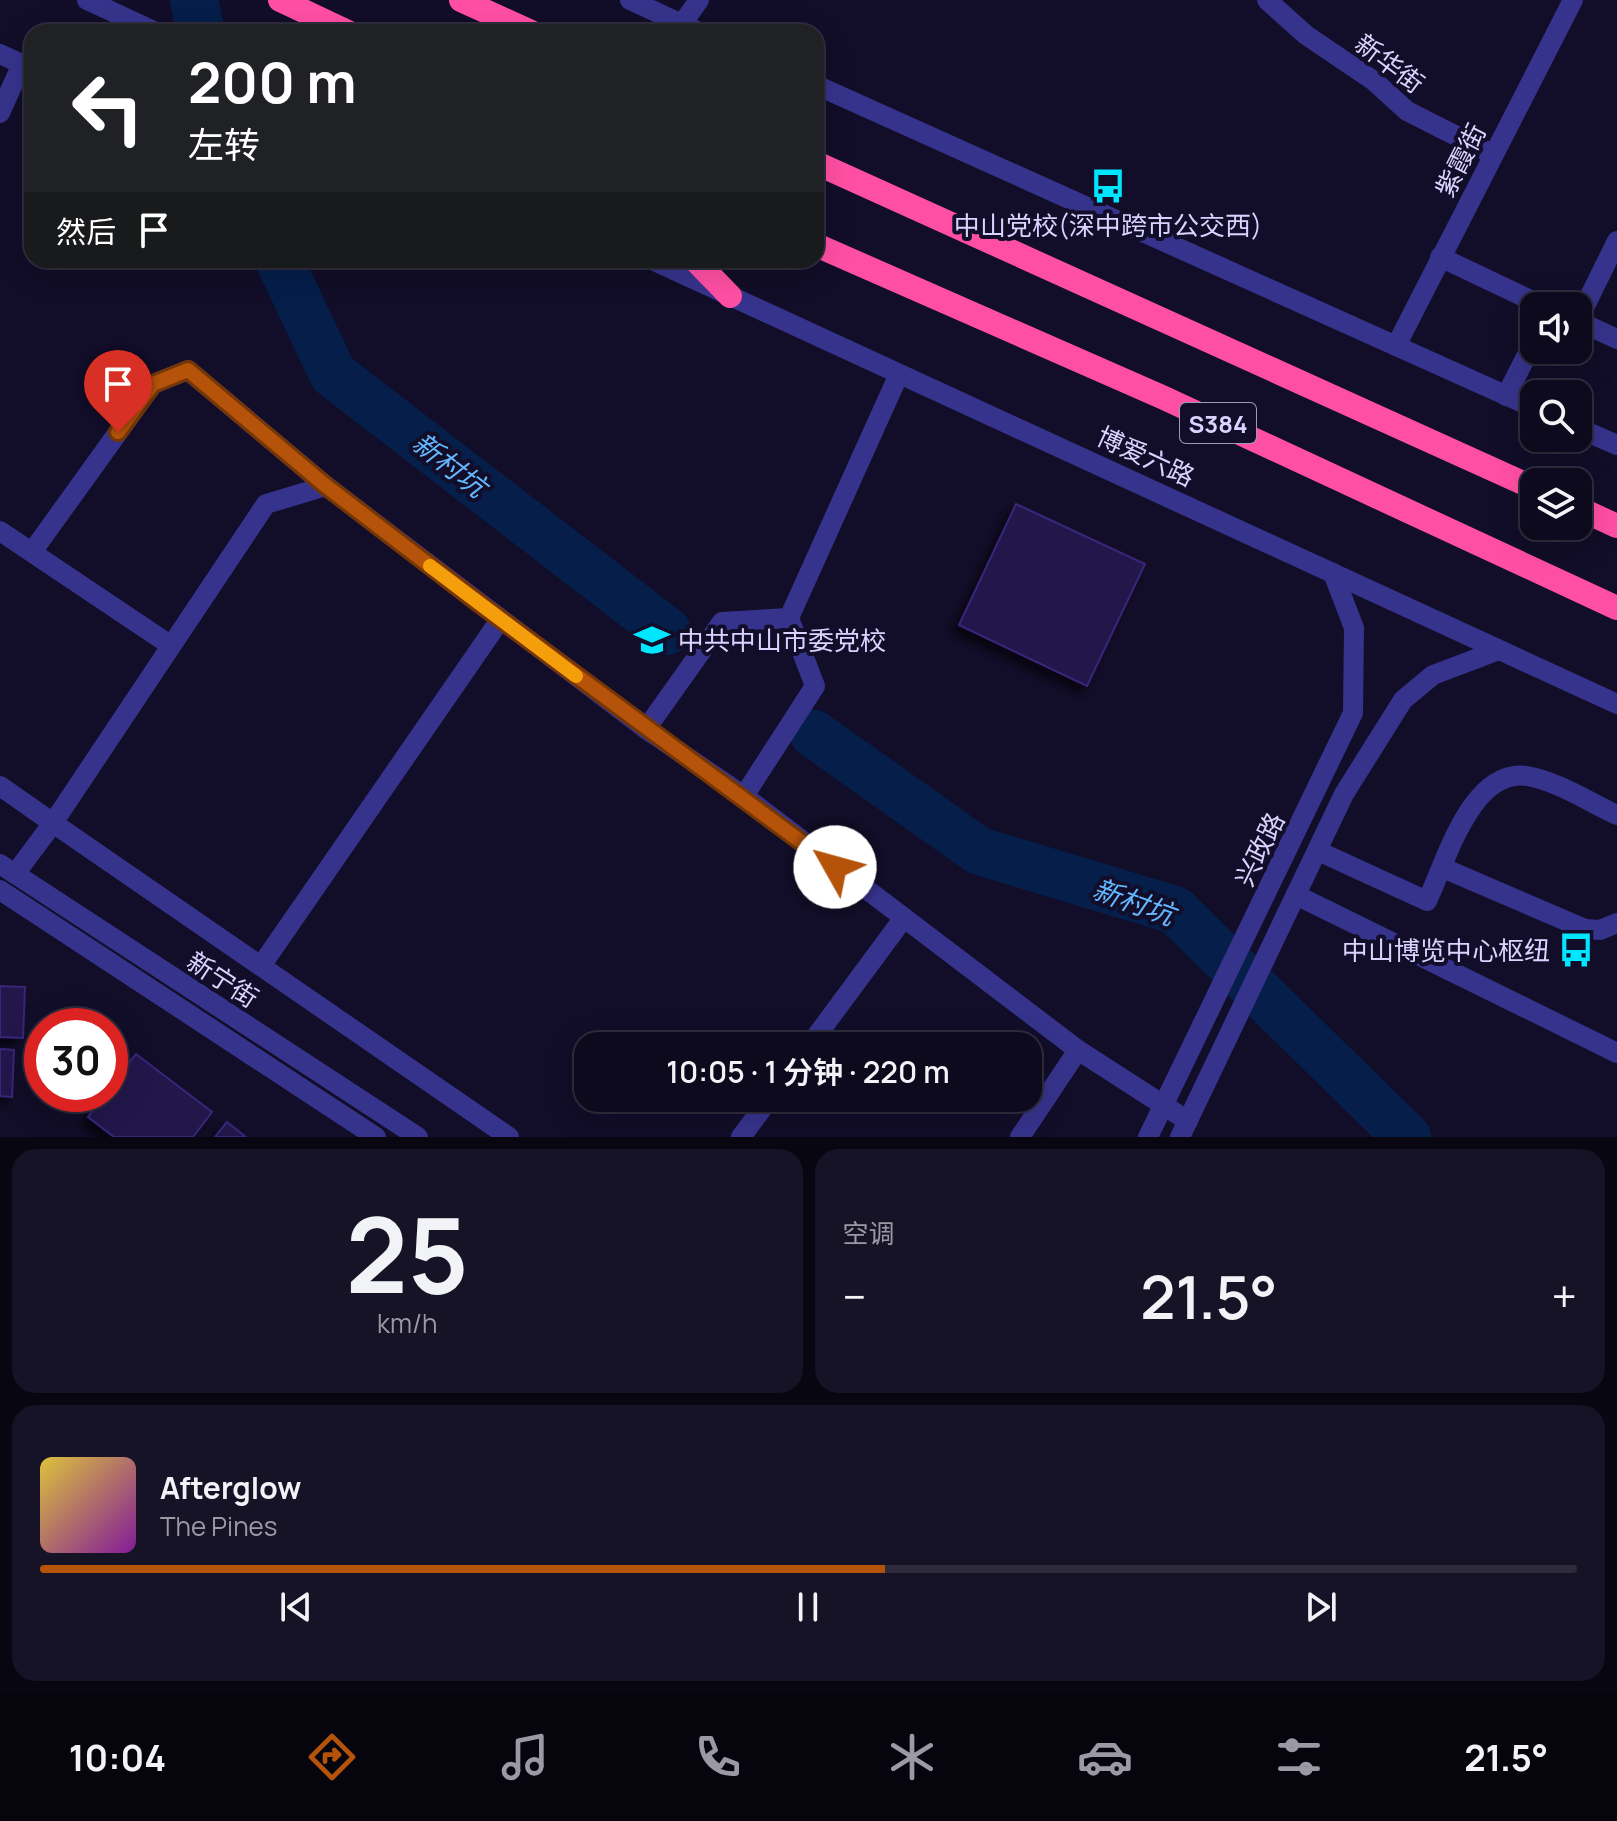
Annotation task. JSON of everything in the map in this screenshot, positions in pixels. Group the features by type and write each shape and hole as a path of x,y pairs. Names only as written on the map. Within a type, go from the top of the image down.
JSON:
{"highway":[{"path":"280,0 331,24"},
{"path":"461,0 514,24"},
{"name":"S384","path":"824,167 1520,482"},
{"name":"S384","path":"824,249 1162,397 1617,608"},
{"path":"703,268 730,296"},
{"path":"1592,514 1617,526"}],"street":[{"path":"87,0 139,24"},
{"path":"630,0 681,24"},
{"path":"691,24 699,0"},
{"name":"新华街","path":"1267,0 1306,35 1374,81 1407,111 1492,154"},
{"name":"紫霞街","path":"1396,346 1573,0"},
{"path":"0,54 22,64 0,113"},
{"path":"0,67 5,80 0,90"},
{"path":"824,89 1520,402"},
{"path":"1592,294 1616,248"},
{"path":"1440,257 1520,295"},
{"name":"博爱六路","path":"669,268 1617,704"},
{"path":"1592,327 1617,339"},
{"path":"1506,396 1522,364"},
{"path":"32,552 153,384 188,370 326,486 500,620 646,729 744,796 1078,1050 1163,1106 1184,1129"},
{"path":"744,796 815,686 789,618 899,374"},
{"path":"1592,434 1617,445"},
{"path":"7,869 53,823 266,504 326,486"},
{"path":"0,531 170,645"},
{"name":"兴政路","path":"1148,1137 1353,713 1354,628 1333,573"},
{"path":"646,729 722,622 789,618"},
{"path":"261,966 500,620"},
{"name":"兴政路","path":"1184,1129 1344,794 1403,700 1433,675 1499,650"},
{"path":"1318,851 1427,901 1479,797 1494,783 1512,775 1547,782 1617,815"},
{"path":"0,786 509,1137"},
{"path":"1443,868 1585,929 1600,930 1617,923"},
{"name":"新宁街","path":"7,869 418,1137"},
{"path":"0,890 376,1137"},
{"path":"1296,895 1617,1053"},
{"path":"819,1032 903,919"},
{"path":"1020,1137 1078,1050"},
{"path":"741,1137 760,1112"}],"building":[{"path":"1016,504 1145,564 1087,686 959,625"},
{"path":"0,986 25,987 23,1038 0,1037"},
{"path":"0,1049 14,1050 12,1097 0,1096"},
{"path":"136,1054 212,1112 193,1137 114,1137 88,1117 92,1112 128,1112 128,1064"},
{"path":"227,1122 246,1137 215,1137"}],"waterway":[{"name":"新村坑","path":"194,0 199,24"},
{"name":"新村坑","path":"283,268 333,374 667,631"},
{"name":"新村坑","path":"814,734 979,851 1175,910 1407,1137"}],"slow traffic":[{"path":"430,566 576,676"}],"place":[{"name":"中山党校(深中跨市公交西)","path":"1108,186"},
{"name":"中共中山市委党校","path":"652,640"},
{"name":"中山博览中心枢纽","path":"1576,950"}],"route":[{"path":"118,432 153,384 188,370 326,486 646,729 744,796 835,867"}]}
